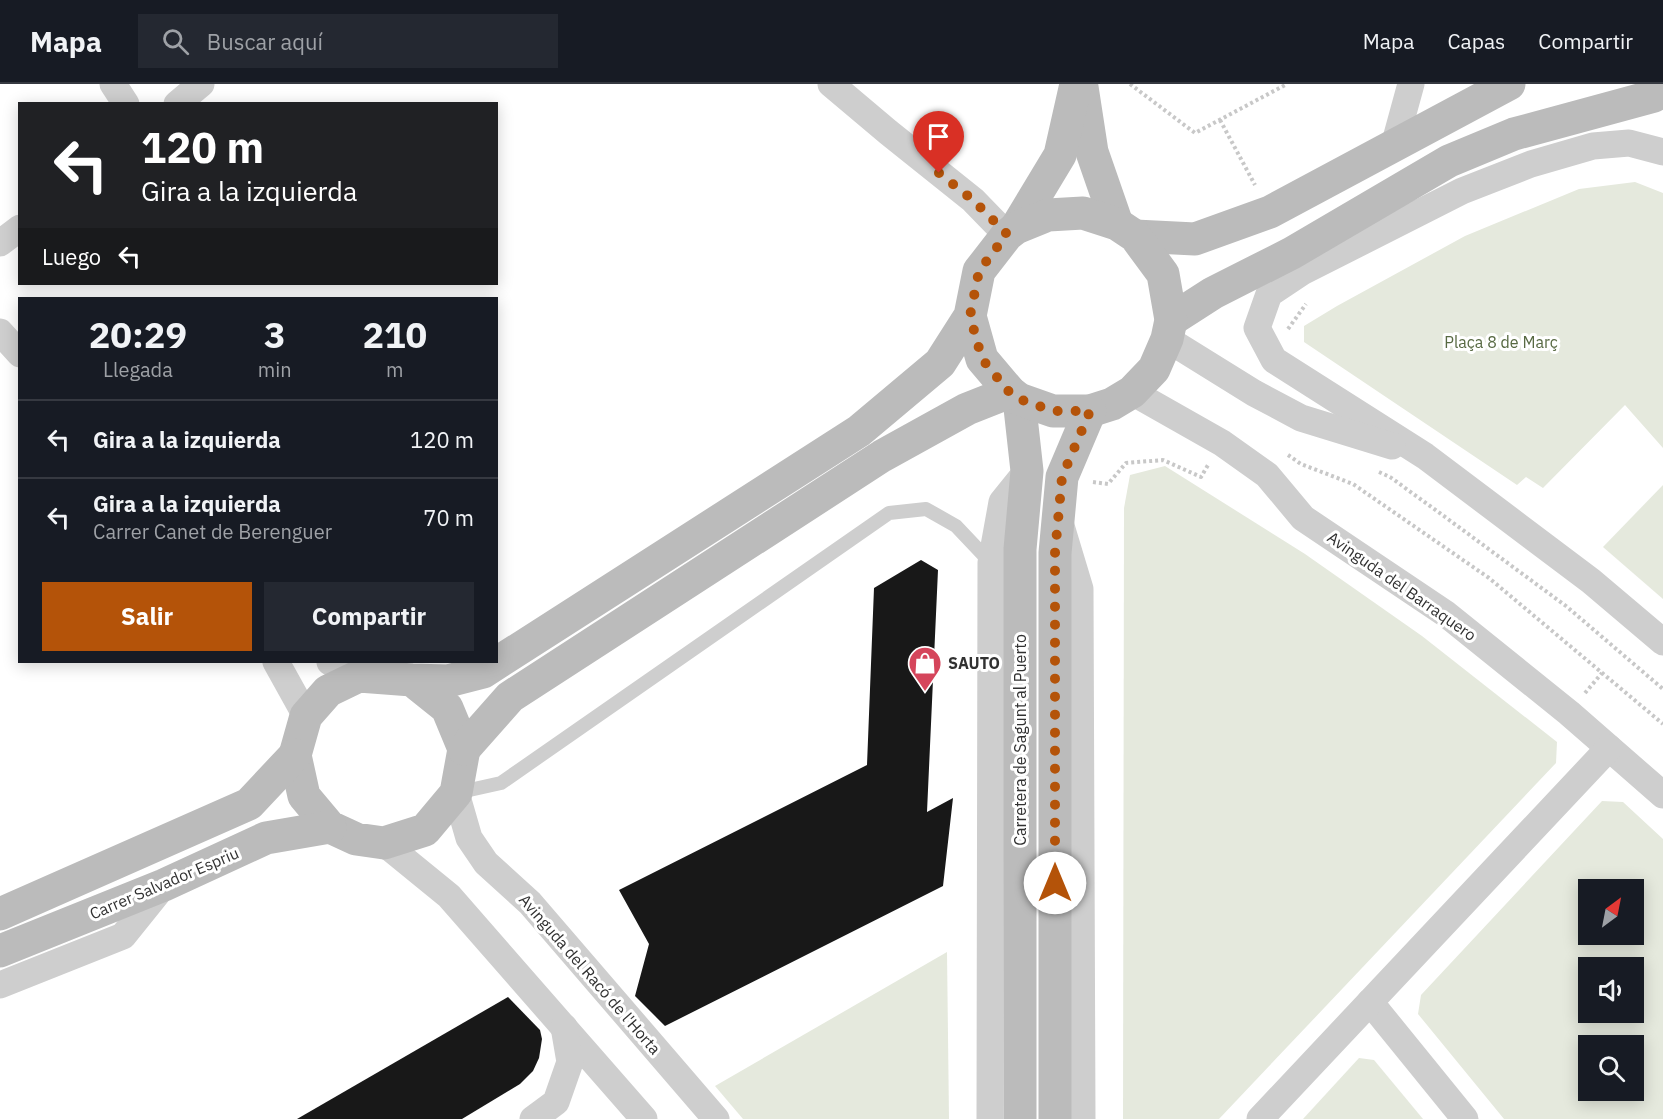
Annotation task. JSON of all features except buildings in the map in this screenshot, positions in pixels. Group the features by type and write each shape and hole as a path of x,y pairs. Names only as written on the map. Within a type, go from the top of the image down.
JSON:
{"street":[{"path":"112,84 125,102"},
{"path":"179,102 201,84"},
{"path":"831,84 1012,231"},
{"path":"498,662 859,431 940,363 970,316 979,271 1012,231 1060,155 1076,84"},
{"path":"970,316 982,359 1014,396 1053,411 1090,411 1112,404 1132,392 1154,369 1169,329 1163,274 1126,230 1092,152 1082,84"},
{"path":"1394,146 1411,84"},
{"path":"1012,231 1048,215 1083,213 1126,230 1195,239 1270,212 1509,84"},
{"path":"1169,329 1213,293 1292,253 1449,161 1514,134 1653,94"},
{"path":"1663,152 1629,143 1593,146 1531,164 1462,191 1302,272 1269,294 1257,328 1274,360 1425,456 1592,581 1663,642"},
{"path":"0,243 18,230"},
{"path":"1169,329 1254,393 1301,418 1425,456"},
{"path":"0,332 18,352"},
{"name":"Avinguda del Barraquero","path":"1132,392 1222,443 1268,474 1303,518 1446,614 1569,712 1663,795"},
{"path":"295,755 304,795 330,827 356,839 384,843 425,830 456,794 464,749 510,697 882,456 967,409 1014,396"},
{"name":"Carretera de Sagunt al Puerto","path":"1014,396 1027,471 1020,549 1020,1119"},
{"path":"1055,1119 1055,553 1062,477 1090,411"},
{"path":"990,1119 990,563 1002,502 1027,471"},
{"path":"1058,517 1080,589 1082,1119"},
{"path":"277,663 306,716"},
{"path":"332,663 359,676 448,681 483,672 497,663"},
{"path":"0,914 249,804 295,755 306,716 328,691 359,676"},
{"path":"412,680 447,708 464,749"},
{"path":"1260,1119 1609,748"},
{"name":"Avinguda del Racó de l'Horta","path":"456,794 470,838 486,863 530,903 716,1119"},
{"name":"Carrer Salvador Espriu","path":"0,951 164,885 266,838 330,827"},
{"path":"384,843 449,896 645,1119"},
{"path":"0,985 123,936 164,885"},
{"path":"1370,1002 1465,1119"},
{"path":"533,1119 556,1102 570,1062 564,1027"}],"lane":[{"path":"456,794 501,783 889,513 926,509 957,526 990,563"}],"path":[{"path":"1130,84 1195,133 1287,84"},
{"path":"1220,120 1270,212"},
{"path":"1062,477 1108,484 1126,463 1163,460 1201,477 1222,443"},
{"path":"1282,452 1301,464 1353,484 1489,578 1663,724"},
{"path":"1372,469 1390,477 1566,606 1663,689"}],"green space":[{"name":"Plaça 8 de Març","path":"1635,182 1663,193 1663,448 1625,405 1543,488 1526,477 1517,485 1304,342 1304,326 1465,236 1579,189"},
{"path":"1165,466 1305,554 1422,636 1557,742 1556,763 1219,1119 1123,1119 1124,508 1130,475"},
{"path":"1663,485 1663,599 1603,547"},
{"path":"1602,801 1623,802 1663,839 1663,1119 1504,1119 1418,1014 1421,995"},
{"path":"947,952 949,1119 743,1119 715,1086"},
{"path":"1359,1058 1374,1060 1423,1119 1303,1119"}],"place":[{"name":"SAUTO","path":"925,692"}],"route":[{"path":"939,173 973,200 1007,234 979,271 970,316 982,359 1010,393 1019,399 1053,411 1090,411 1062,477 1055,553 1055,883"}]}
